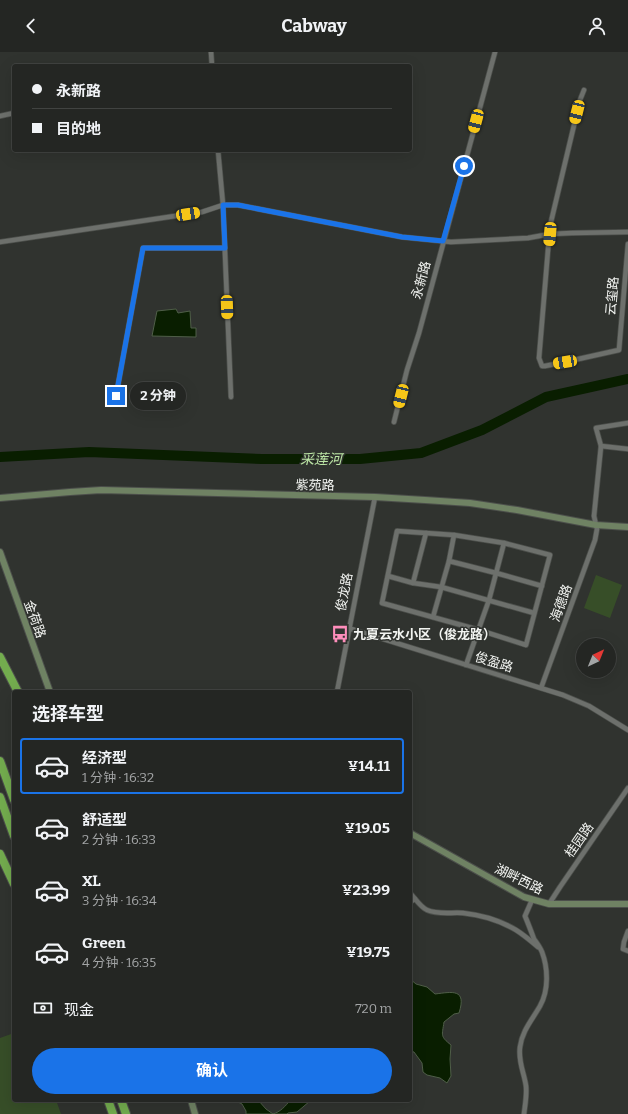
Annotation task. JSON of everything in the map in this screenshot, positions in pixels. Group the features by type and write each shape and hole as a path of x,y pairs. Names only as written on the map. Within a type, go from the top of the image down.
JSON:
{"highway":[{"path":"0,657 17,690"},
{"path":"0,761 12,794"},
{"path":"0,797 12,830"},
{"path":"0,854 12,880"},
{"path":"109,1102 113,1114"},
{"path":"122,1102 126,1114"}],"street":[{"path":"211,52 212,64"},
{"name":"永新路","path":"394,422 495,52"},
{"path":"550,234 550,226 571,137 584,90"},
{"path":"0,116 12,113"},
{"path":"218,152 223,205 231,397"},
{"path":"0,242 202,212 223,205 238,205 402,237 452,242 528,238 572,232 628,232"},
{"name":"云玺路","path":"550,234 539,358 542,366 619,350 628,244"},
{"path":"116,396 143,248 225,248"},
{"name":"海德路","path":"541,688 595,540 597,529 594,516 601,446 596,428 628,424"},
{"path":"601,446 628,449"},
{"name":"紫苑路","path":"0,498 101,490 375,497 478,504 596,525 628,527"},
{"name":"俊龙路","path":"336,690 375,497"},
{"path":"397,531 454,535 504,543 550,555 526,645 479,630 382,603 397,531"},
{"path":"413,583 426,533"},
{"path":"432,617 449,561 454,535"},
{"path":"466,664 475,637 479,630 504,543"},
{"name":"金荷路","path":"0,552 49,690"},
{"path":"449,561 542,586"},
{"path":"388,576 413,583 441,587 534,613"},
{"name":"俊盈路","path":"348,628 577,700 628,730"},
{"name":"桂园路","path":"549,904 628,788"},
{"name":"湖畔西路","path":"412,835 532,900 549,904 628,904"},
{"path":"412,895 422,907 427,910 463,913 480,916 502,923 515,930 542,951"},
{"path":"524,1114 526,1086 519,1062 520,1046 524,1031 540,1005 545,993 546,981 546,967 542,951 534,938 525,916 532,900"},
{"path":"627,951 623,949 628,931"},
{"path":"192,1102 196,1114"}],"shaded area":[{"path":"176,309 178,313 190,311 191,328 196,328 196,337 152,336 157,311"},
{"path":"596,575 622,585 610,618 584,608"},
{"path":"412,981 416,984 427,987 435,994 456,993 459,995 461,1005 459,1013 454,1014 444,1022 443,1037 451,1045 451,1076 447,1083 440,1078 427,1075 423,1072 422,1063 412,1052"},
{"path":"12,1034 12,1102 57,1102 61,1114 0,1114 0,1038"},
{"path":"238,1102 260,1102 273,1114 246,1114 242,1104"},
{"path":"288,1102 309,1102 297,1112 273,1114 278,1112"}],"waterway":[{"name":"采莲河","path":"0,457 89,452 262,459 360,459 421,453 482,430 546,397 628,379"}],"place":[{"name":"九夏云水小区（俊龙路）","path":"340,634"}],"route":[{"path":"116,396 143,248 225,248 223,205 238,205 402,237 443,241 464,166"}]}
